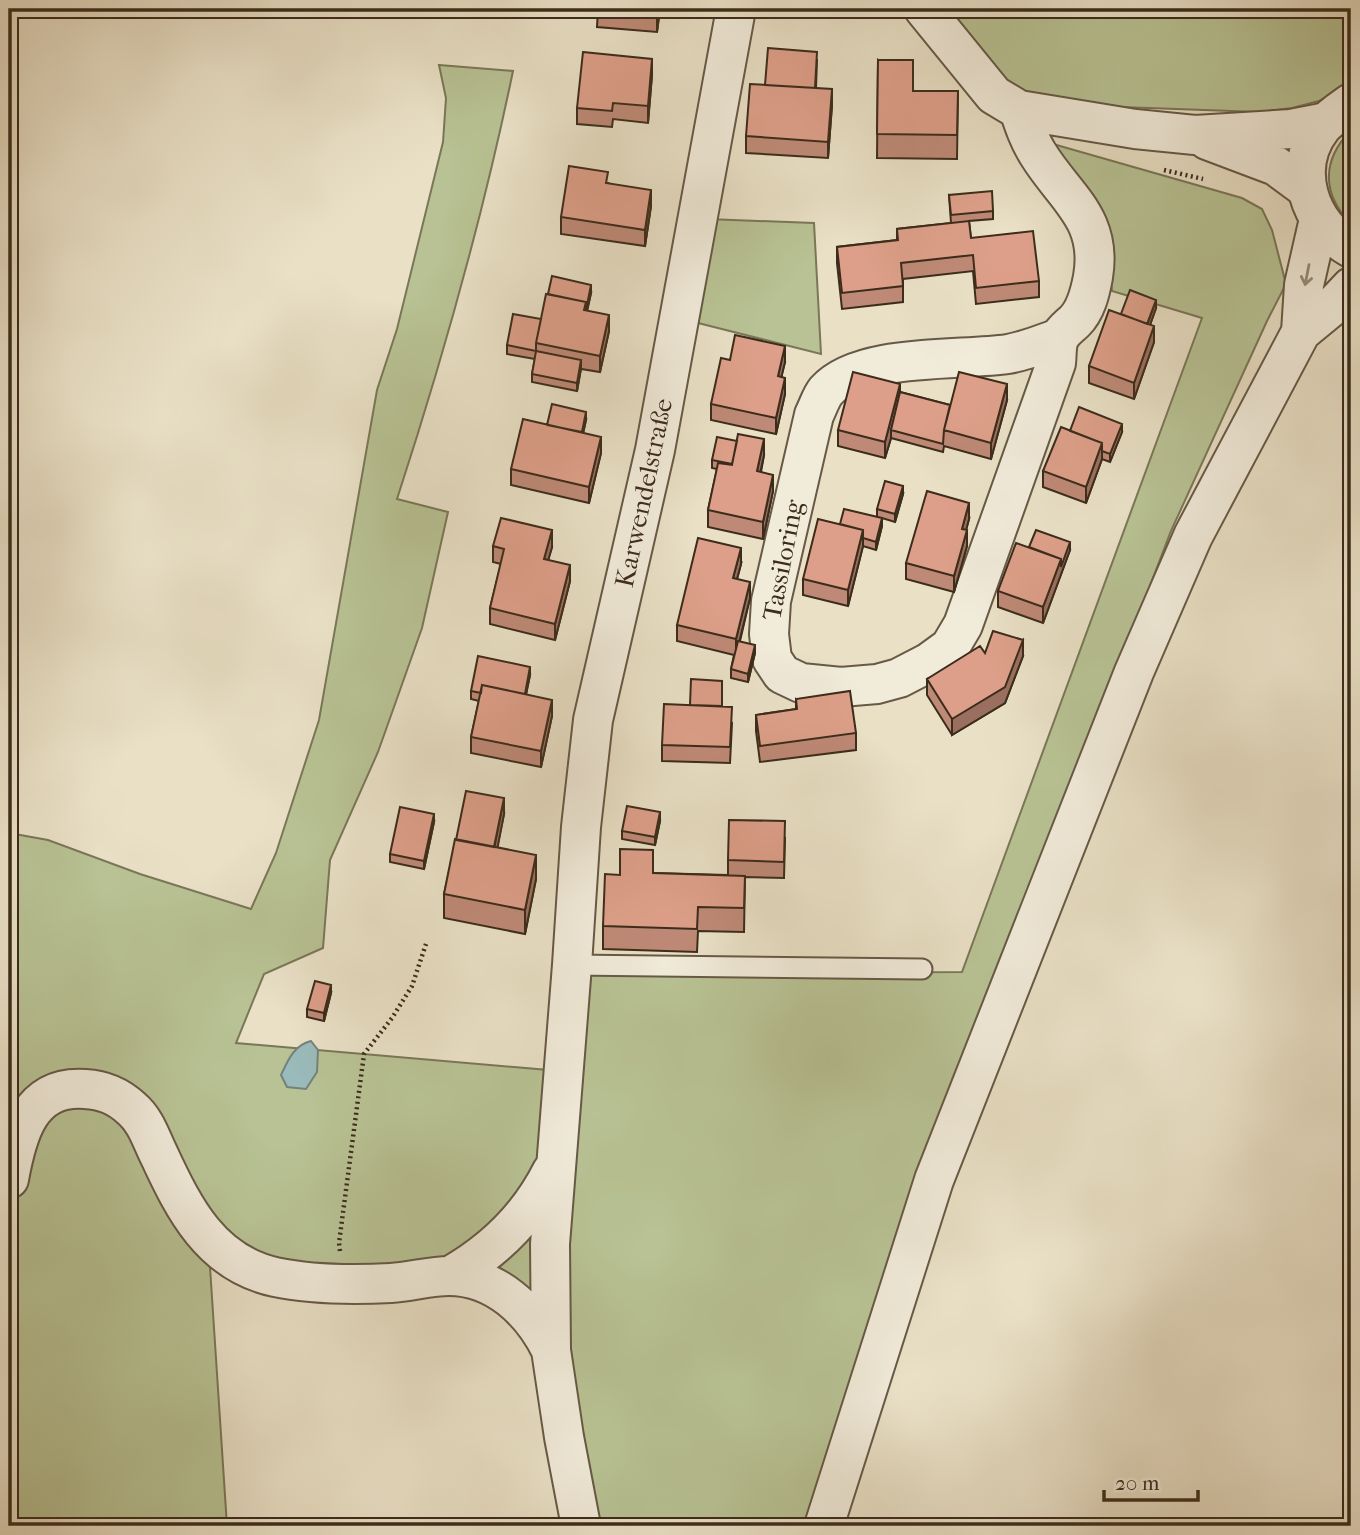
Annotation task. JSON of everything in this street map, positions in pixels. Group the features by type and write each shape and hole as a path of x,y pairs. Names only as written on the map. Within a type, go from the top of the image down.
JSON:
{"street":[{"name":"Karwendelstraße","path":"551,1350 550,1244 555,1166 581,827 593,720 655,450 736,9"},
{"path":"924,9 994,95 1019,110 1135,129 1195,135 1291,129 1339,112"},
{"name":"Tassiloring","path":"1019,110 1027,134 1040,156 1086,219 1096,252 1087,300 1077,319 1059,338 1033,348 1007,354 884,365 856,372 825,392 814,415 771,601 769,634 772,659 782,674 801,683 841,687 877,684 899,678 928,663 950,647 963,625 1056,363 1059,338"},
{"path":"1301,332 1313,204 1306,167 1311,146 1339,112"},
{"path":"1195,135 1276,166 1313,204 1340,242 1351,248"},
{"path":"824,1526 934,1180 1129,685 1193,536 1301,332 1351,287"},
{"path":"9,1179 15,1142 23,1125 39,1104 53,1093 69,1088 100,1090 132,1109 143,1122 182,1204 219,1250 243,1265 270,1276 306,1283 393,1283 450,1276 492,1286 526,1311 540,1327 551,1350 581,1526"},
{"path":"450,1276 472,1263 523,1218 555,1166"}],"lane":[{"path":"571,972 922,969"}],"path":[{"path":"1153,167 1206,179"},
{"path":"345,1283 339,1243 364,1054 392,1018 412,986 426,944"}],"green space":[{"path":"943,9 1351,9 1351,85 1319,101 1259,112 1066,105 1010,87"},
{"path":"439,65 513,71 461,286 397,499 448,512 422,628 378,752 330,860 323,948 264,974 236,1043 548,1070 539,1171 462,1259 361,1276 209,1252 227,1526 9,1526 9,833 48,840 140,874 251,909 276,853 319,720 377,390 397,329 443,142 446,98"},
{"path":"1351,130 1351,224 1334,200 1329,177 1335,153"},
{"path":"1053,144 1242,198 1262,209 1272,230 1286,284 1171,531 1000,978 807,1526 592,1526 561,1305 582,974 962,972 1202,318 1112,291 1110,271"},
{"path":"707,219 814,223 821,354 690,321"},
{"path":"536,1222 531,1299 486,1270"}],"water":[{"path":"311,1041 318,1050 317,1072 306,1089 287,1087 281,1075 286,1064 300,1046"}],"building":[{"path":"658,9 657,16 597,11"},
{"path":"768,48 817,52 815,88 765,85"},
{"path":"583,52 652,59 648,106 613,103 612,111 577,108"},
{"path":"878,60 913,60 913,91 958,91 957,135 877,134"},
{"path":"750,84 832,89 828,142 746,136"},
{"path":"569,166 608,172 606,183 651,190 645,230 561,217"},
{"path":"992,191 993,211 951,215 949,195"},
{"path":"969,221 971,238 1033,231 1039,281 976,288 973,255 901,263 903,286 842,293 837,247 898,240 897,229"},
{"path":"552,276 591,285 586,310 586,302 548,294"},
{"path":"1130,290 1156,300 1147,324 1121,314"},
{"path":"546,294 586,302 584,310 609,315 600,356 536,343"},
{"path":"1109,310 1154,326 1134,383 1089,366"},
{"path":"513,314 541,319 536,351 507,345"},
{"path":"735,335 785,346 778,376 785,378 776,418 711,404 721,358 730,360"},
{"path":"536,351 581,360 577,383 532,374"},
{"path":"853,372 900,384 885,442 838,430"},
{"path":"959,372 1007,384 991,443 944,430"},
{"path":"900,392 950,405 943,444 891,430"},
{"path":"552,404 586,412 582,432 547,425"},
{"path":"1079,407 1122,424 1110,454 1102,451 1102,443 1070,431"},
{"path":"523,419 601,437 589,487 511,469"},
{"path":"1061,427 1102,443 1086,487 1043,471"},
{"path":"738,434 764,439 757,471 773,475 763,522 708,510 718,463 732,465"},
{"path":"717,437 737,441 732,464 712,460"},
{"path":"885,481 903,486 895,514 877,509"},
{"path":"927,491 969,503 962,529 967,530 954,576 906,563"},
{"path":"844,509 882,518 876,542 863,538 863,530 840,524"},
{"path":"501,518 552,530 544,559 570,565 555,624 490,608 504,549 493,546"},
{"path":"818,519 863,530 848,590 803,579"},
{"path":"1036,530 1070,542 1061,567 1061,559 1029,547"},
{"path":"698,538 741,548 733,578 750,582 736,639 677,625"},
{"path":"1016,543 1061,559 1043,607 998,591"},
{"path":"993,631 1023,640 1005,687 952,719 927,679 980,646 985,653"},
{"path":"738,641 755,645 748,674 731,669"},
{"path":"478,656 530,667 525,694 482,685 481,693 471,691"},
{"path":"691,679 722,681 722,706 690,705"},
{"path":"482,685 552,700 541,751 471,737"},
{"path":"850,691 856,733 760,746 756,715 797,709 796,699"},
{"path":"664,704 732,707 730,747 662,745"},
{"path":"466,791 504,798 494,847 456,840"},
{"path":"627,806 660,812 655,837 622,831"},
{"path":"400,807 434,814 424,861 390,854"},
{"path":"729,820 785,821 784,862 728,860"},
{"path":"455,839 536,855 525,910 444,894"},
{"path":"620,849 653,850 653,873 745,876 744,908 698,907 697,929 603,926 605,874 620,875"},
{"path":"315,981 331,985 324,1013 307,1009"}]}
